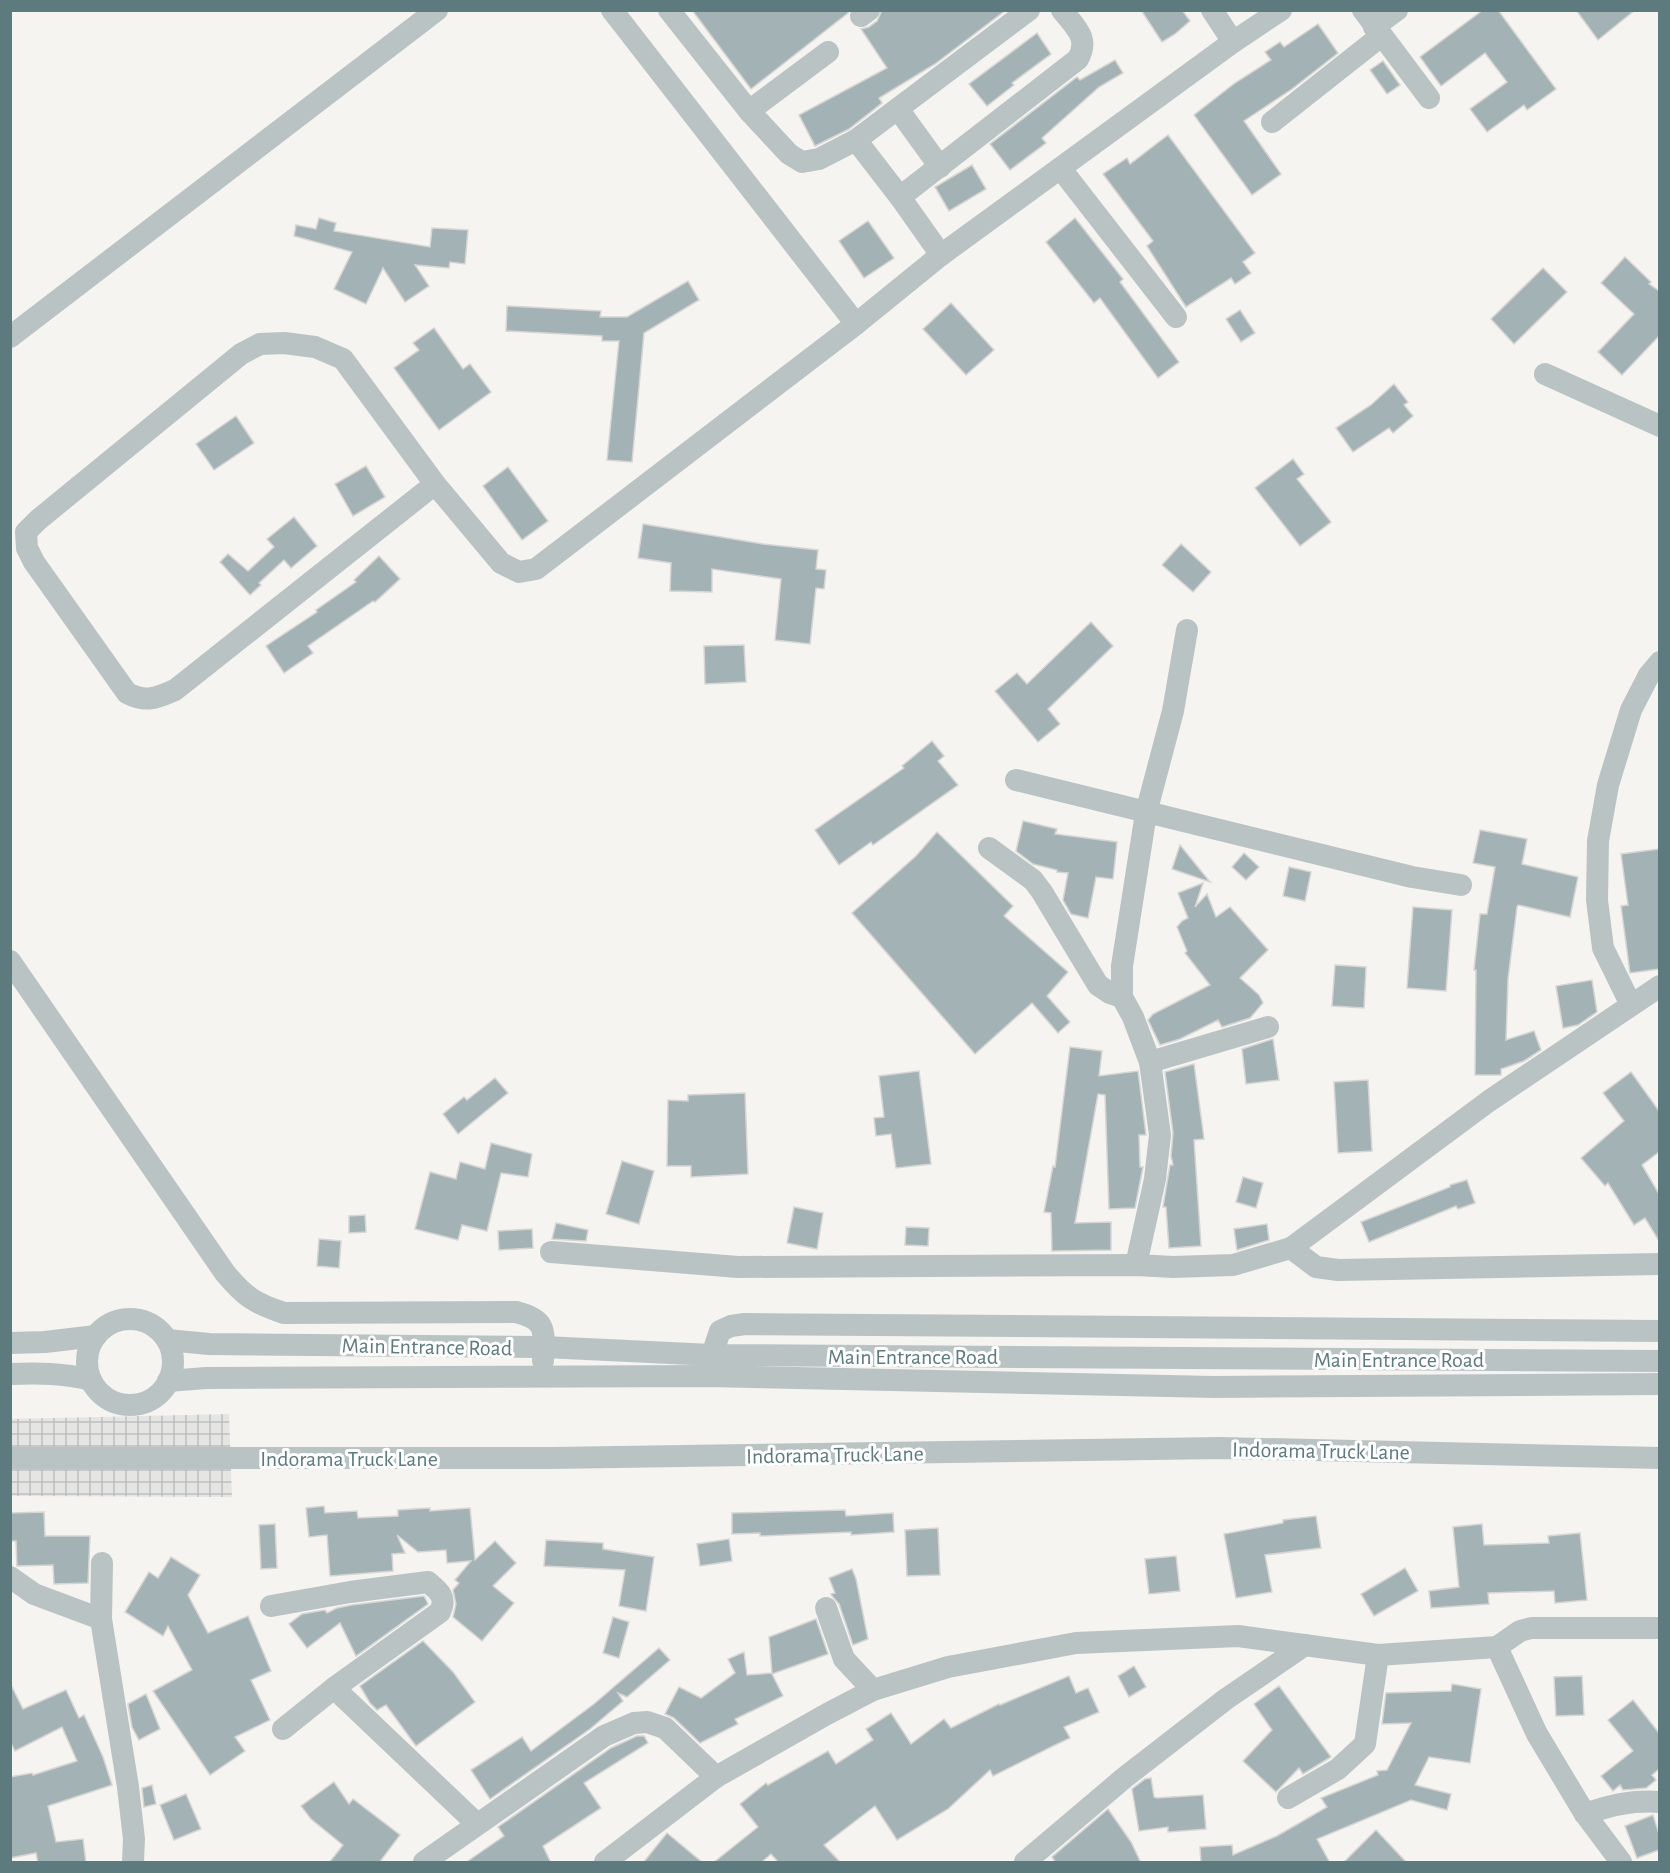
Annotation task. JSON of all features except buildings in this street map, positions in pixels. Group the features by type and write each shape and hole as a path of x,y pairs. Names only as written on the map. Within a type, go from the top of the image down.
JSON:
{"street":[{"path":"10,337 436,10"},
{"path":"612,10 856,324"},
{"path":"669,10 749,111 789,154 802,162 819,159 856,140 1029,10"},
{"path":"900,197 1078,59 1083,50 1082,37 1062,10"},
{"path":"1212,10 1233,42"},
{"path":"435,484 175,690 155,699 138,699 127,693 34,562 27,548 26,532 38,520 241,354 260,344 284,343 315,347 343,359 435,484 501,563 519,572 536,569 856,324 941,255 1233,42 1281,10"},
{"path":"1272,122 1372,25 1397,10"},
{"path":"1372,25 1429,98"},
{"path":"749,111 828,52"},
{"path":"898,109 940,167"},
{"path":"856,140 941,255"},
{"path":"1061,168 1176,317"},
{"path":"1545,374 1659,426"},
{"path":"1136,1265 1155,1179 1160,1135 1150,1062 1133,1017 1122,997 1122,966 1146,813 1173,711 1187,630"},
{"path":"1631,1005 1603,948 1597,900 1598,841 1608,784 1631,710 1649,675 1659,662"},
{"path":"1016,780 1412,877 1461,885"},
{"path":"989,848 1033,880 1098,986 1122,997"},
{"path":"10,962 242,1293 259,1304 284,1313 516,1312 533,1316 543,1327 542,1377"},
{"path":"551,1252 738,1267 1233,1265 1292,1248 1489,1101 1659,986"},
{"path":"1150,1062 1268,1027"},
{"path":"1292,1248 1316,1267 1338,1270 1659,1264"},
{"path":"127,1319 138,1320 150,1324 167,1340 172,1353 172,1367 162,1391 152,1399 141,1404 129,1405 106,1398 97,1390 91,1380 87,1365 89,1349 96,1336 105,1327 127,1319"},
{"path":"710,1366 720,1331 730,1326 745,1324 1659,1331"},
{"path":"10,1343 45,1342 96,1336"},
{"name":"Main Entrance Road","path":"167,1340 208,1344 544,1347 710,1366 1659,1361"},
{"path":"168,1381 217,1378 542,1377 710,1366 1214,1387 1659,1384"},
{"path":"10,1374 44,1373 91,1380"},
{"name":"Indorama Truck Lane","path":"10,1458 551,1458 1221,1448 1659,1458"},
{"path":"102,1563 101,1619 118,1738 128,1787 134,1839 133,1863"},
{"path":"10,1577 34,1594 101,1619"},
{"path":"271,1606 350,1592 428,1582 439,1590 443,1597 440,1612 334,1688 283,1729"},
{"path":"826,1608 844,1659 873,1690"},
{"path":"605,1863 716,1777 873,1690 948,1667 1076,1643 1238,1636 1378,1655 1497,1647 1520,1631 1530,1628 1659,1628"},
{"path":"1025,1863 1133,1771 1226,1699 1305,1645"},
{"path":"1497,1647 1537,1734 1585,1814 1621,1863"},
{"path":"1288,1798 1338,1769 1365,1744 1378,1655"},
{"path":"334,1688 477,1824"},
{"path":"424,1863 604,1736 634,1723 647,1722 666,1728 716,1777"},
{"path":"1585,1814 1614,1804 1640,1800 1659,1802"}],"shaded area":[{"path":"229,1414 232,1497 11,1496 10,1419"}]}
